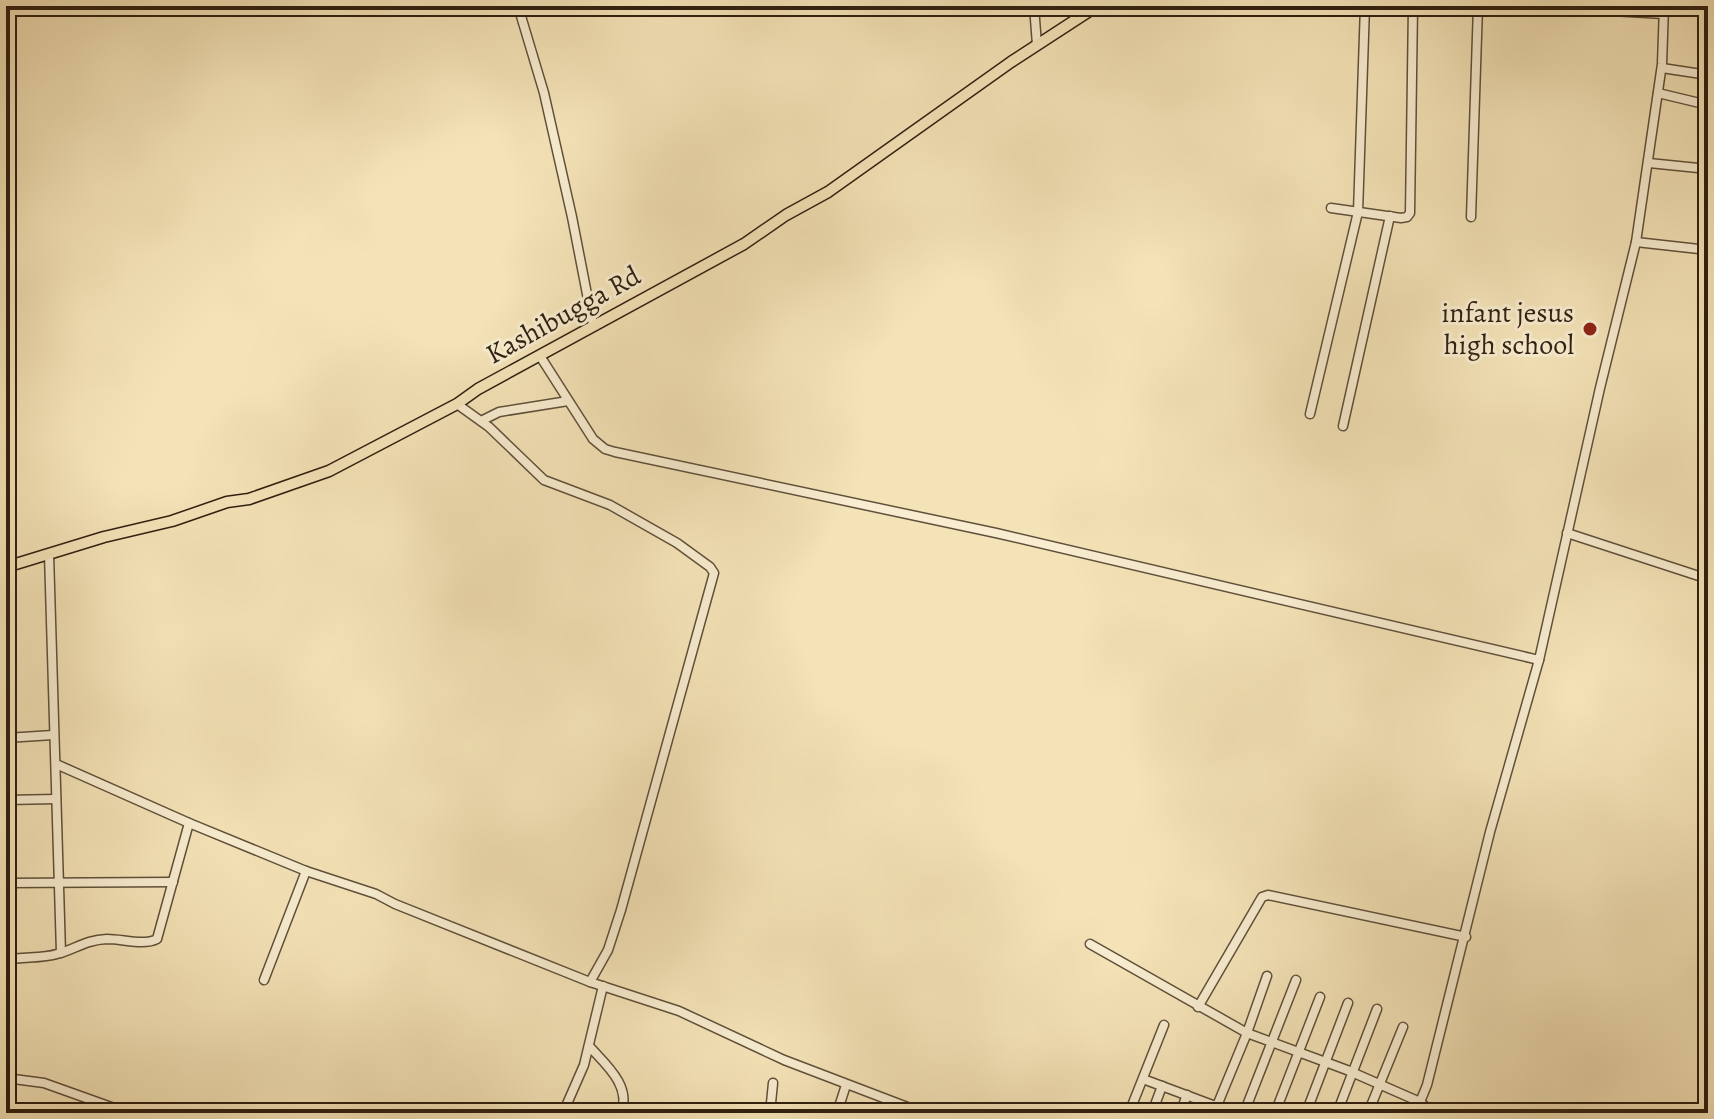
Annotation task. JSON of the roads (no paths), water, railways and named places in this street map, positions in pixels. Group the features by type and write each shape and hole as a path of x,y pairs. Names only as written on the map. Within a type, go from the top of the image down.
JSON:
{"main road":[{"name":"Kashibugga Rd","path":"6,567 104,537 172,521 227,502 249,499 329,471 457,404 478,389 744,244 786,215 828,192 1097,6"}],"street":[{"path":"518,6 544,93 593,325"},
{"path":"1034,6 1037,45"},
{"path":"1310,414 1358,212 1365,6"},
{"path":"1331,208 1407,217 1411,206 1413,6"},
{"path":"1471,217 1478,6"},
{"path":"1411,1113 1420,1102 1466,937 1490,832 1539,660 1636,242 1662,68 1664,10 1525,6"},
{"path":"1662,68 1708,75"},
{"path":"1658,93 1708,105"},
{"path":"1649,163 1708,169"},
{"path":"1343,426 1390,216"},
{"path":"1636,242 1708,250"},
{"path":"540,356 593,439 605,449 981,530 1539,660"},
{"path":"481,421 499,412 568,401"},
{"path":"457,404 481,421 544,480 610,505 677,543 714,573 621,910 608,950 590,982"},
{"path":"1567,533 1708,579"},
{"path":"49,554 61,953"},
{"path":"6,738 53,735"},
{"path":"56,764 306,871 376,894 590,982 679,1011 784,1060 923,1113"},
{"path":"6,800 56,799"},
{"path":"6,920 8,960 61,953 90,941 153,942 160,933 189,823"},
{"path":"264,980 306,871"},
{"path":"6,883 173,882"},
{"path":"1198,1007 1262,897 1268,895 1466,937"},
{"path":"1090,944 1247,1033 1420,1102 1433,1113"},
{"path":"1215,1110 1267,976"},
{"path":"1244,1113 1296,980"},
{"path":"563,1113 589,1046 603,986"},
{"path":"1275,1113 1320,997"},
{"path":"1306,1113 1348,1003"},
{"path":"1337,1113 1377,1009"},
{"path":"1129,1113 1164,1025"},
{"path":"1368,1113 1403,1027"},
{"path":"589,1046 617,1077 623,1093 622,1109 641,1113"},
{"path":"6,1078 44,1083 123,1112"},
{"path":"1143,1079 1187,1095 1215,1110 1234,1113"},
{"path":"770,1113 773,1083"},
{"path":"837,1113 846,1085"},
{"path":"1152,1113 1162,1086"},
{"path":"1180,1113 1187,1095"}],"place":[{"name":"infant jesus high school","path":"1590,329"}]}
